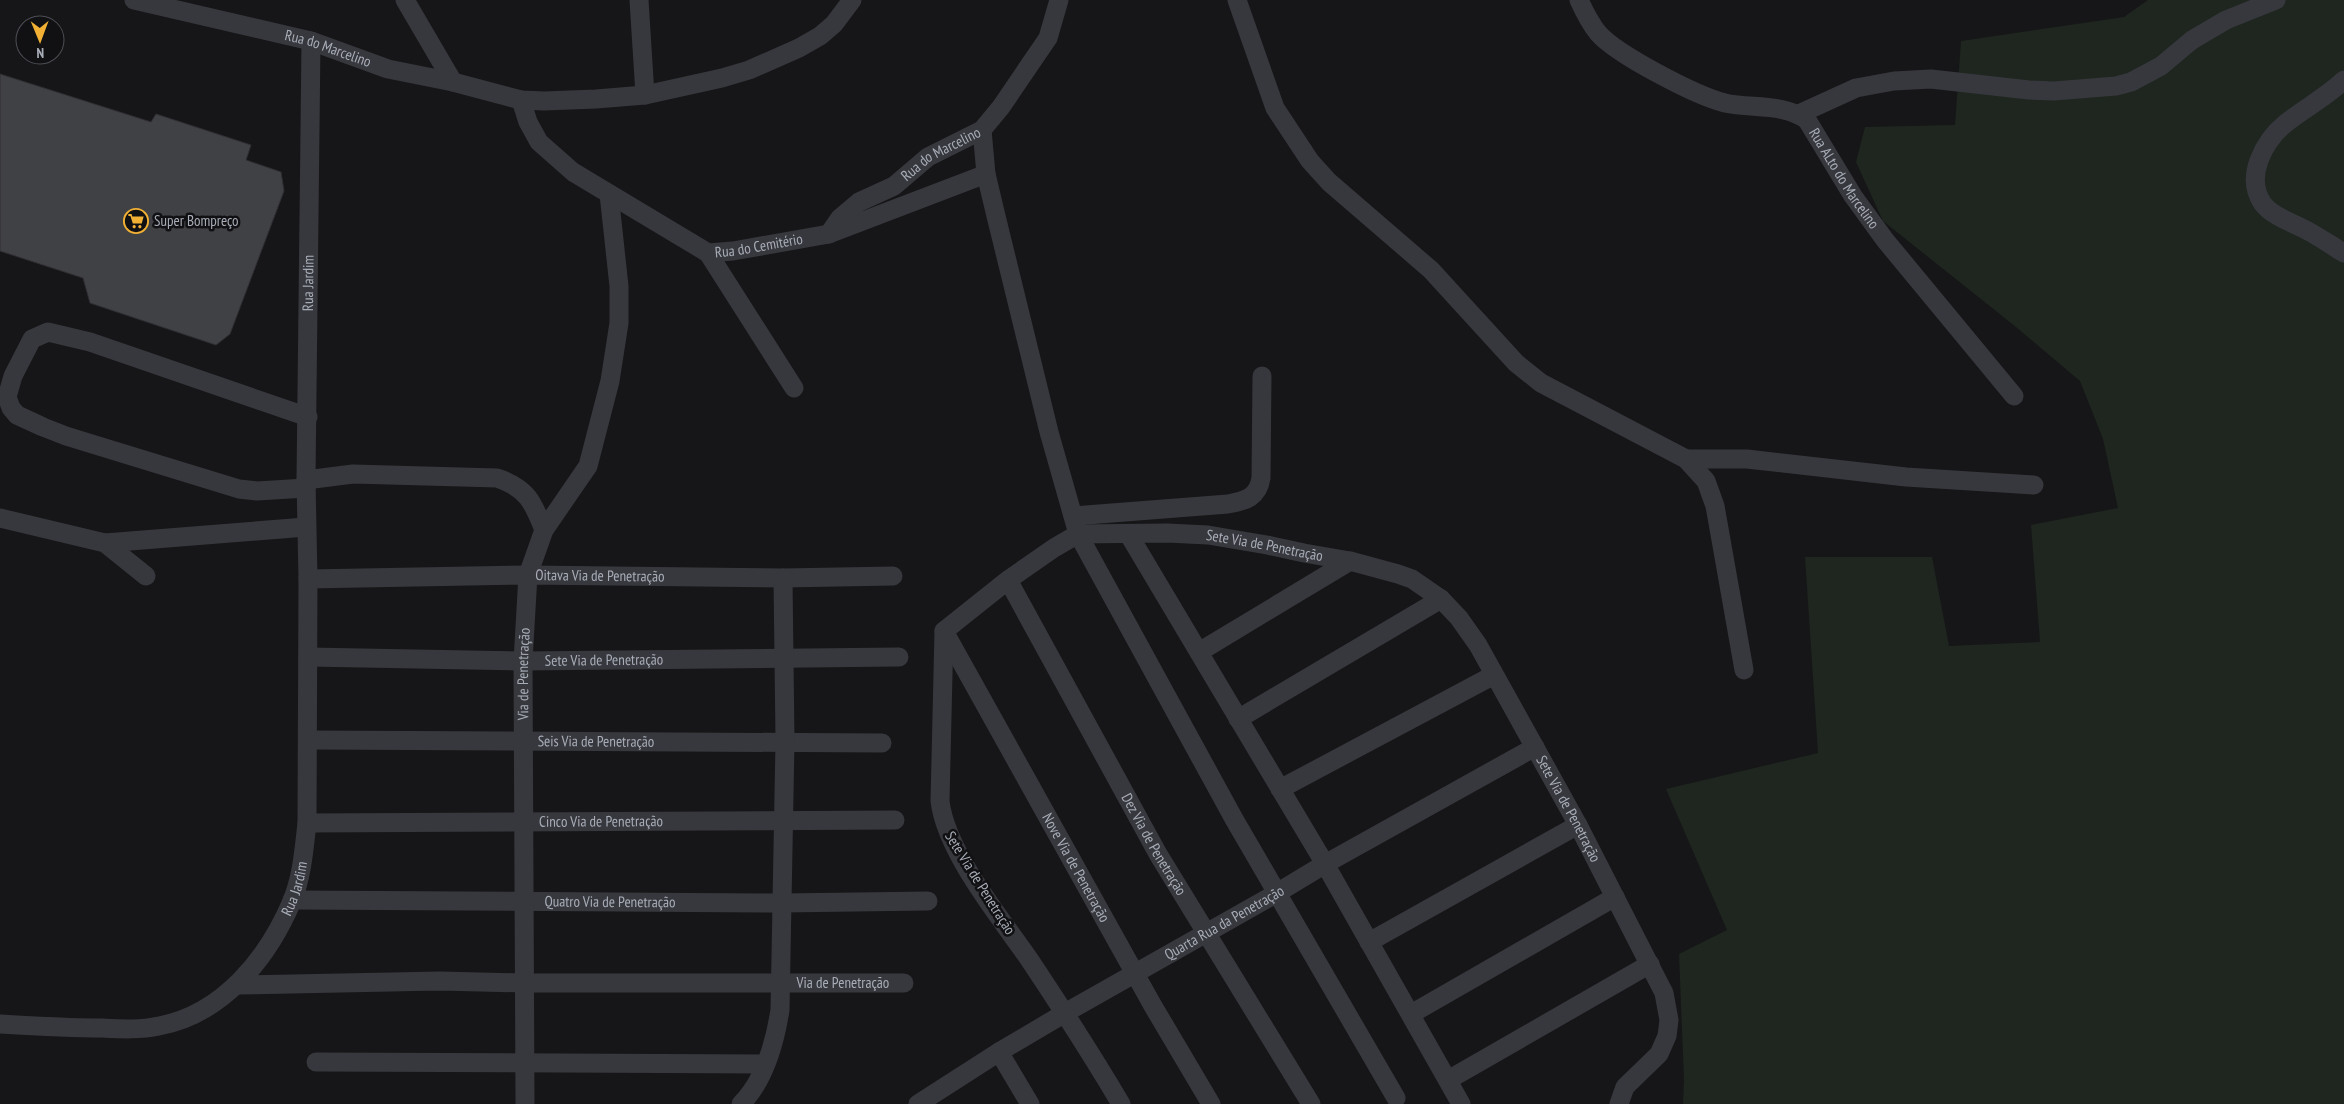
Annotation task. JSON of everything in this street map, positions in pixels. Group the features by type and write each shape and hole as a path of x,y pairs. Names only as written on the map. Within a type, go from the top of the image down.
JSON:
{"street":[{"name":"Rua do Marcelino","path":"134,0 311,40 388,70 453,82 521,100 596,99 645,95 722,78 774,60 820,36 834,24 852,0"},
{"path":"404,0 453,82"},
{"path":"639,0 645,95"},
{"name":"Rua do Marcelino","path":"829,234 840,218 859,202 894,186 928,157 982,130 1001,107 1048,38 1058,0"},
{"path":"1236,0 1275,108 1310,161 1329,182 1431,270 1461,300 1495,342 1516,363 1541,383 1686,459 1703,476 1712,492 1744,670"},
{"name":"Rua ALto do Marcelino","path":"1578,0 1598,33 1612,46 1674,80 1724,103 1780,109 1799,114 1812,126 1844,182 1885,240 2014,396"},
{"path":"1799,114 1856,88 1894,80 1931,79 2037,90 2116,86 2131,82 2161,66 2192,40 2226,20 2276,0"},
{"name":"Rua Jardim","path":"0,1024 125,1029 159,1027 175,1022 200,1011 238,985 270,944 292,900 303,862 307,823 308,580 306,484 311,40"},
{"path":"2344,80 2326,96 2286,123 2275,134 2259,161 2255,179 2258,195 2268,209 2344,253"},
{"name":"Rua do Cemitério","path":"521,100 528,122 539,142 550,154 573,172 708,253 733,251 829,234 986,174"},
{"path":"982,130 986,174 1049,432 1076,525 1277,894 1396,1098"},
{"name":"Via de Penetração","path":"525,1104 525,903 522,822 523,661 528,575 544,530 588,466 610,382 618,323 619,286 609,194"},
{"path":"708,253 794,388"},
{"path":"308,417 90,342 48,332 32,339 13,376 7,397 11,408 26,420 66,436 239,489 257,491 306,484 353,474 497,478 515,484 525,494 536,510 544,530"},
{"path":"944,631 1008,580 1054,548 1076,525 1248,500 1257,492 1261,478 1262,376"},
{"path":"1686,459 1747,459 1897,476 2034,485"},
{"path":"0,518 105,543 306,527"},
{"name":"Sete Via de Penetração","path":"1076,525 1129,535 1167,533 1208,535 1350,561 1412,579 1441,599 1459,618 1478,645 1578,825 1664,993 1668,1020 1667,1036 1659,1054 1625,1088 1619,1104"},
{"path":"1129,535 1325,864 1461,1104"},
{"path":"105,543 146,576"},
{"path":"1199,652 1350,561"},
{"name":"Oitava Via de Penetração","path":"308,580 528,575 783,578 893,576"},
{"name":"Via de Penetração","path":"741,1104 755,1086 776,1038 782,984 783,578"},
{"name":"Dez Via de Penetração","path":"1008,580 1158,854 1311,1104"},
{"path":"1238,719 1441,599"},
{"name":"Sete Via de Penetração","path":"944,631 939,768 941,815 959,854 980,888 1065,1013 1120,1104"},
{"name":"Nove Via de Penetração","path":"944,631 1136,974 1152,1006 1211,1104"},
{"name":"Sete Via de Penetração","path":"308,657 523,661 899,657"},
{"path":"1280,789 1494,675"},
{"name":"Seis Via de Penetração","path":"308,740 882,743"},
{"name":"Quarta Rua da Penetração","path":"929,1102 999,1052 1065,1013 1534,747"},
{"name":"Cinco Via de Penetração","path":"307,823 895,820"},
{"path":"1369,942 1578,825"},
{"path":"1411,1014 1615,897"},
{"name":"Quatro Via de Penetração","path":"292,900 525,903 928,901"},
{"path":"1448,1080 1650,964"},
{"name":"Via de Penetração","path":"238,985 440,981 525,984 904,983"},
{"path":"999,1052 1030,1104"},
{"path":"316,1062 766,1064"}],"shaded area":[{"path":"2148,0 2344,0 2344,1104 1683,1104 1684,1080 1679,954 1727,930 1666,789 1818,753 1805,557 1932,557 1949,646 2040,642 2031,525 2118,508 2103,439 2080,381 2016,327 1883,221 1856,162 1865,127 1955,125 1961,41 2124,17"}],"building":[{"name":"Super Bompreço","path":"0,74 151,122 156,114 251,145 246,160 281,172 284,191 230,334 216,345 90,303 83,278 0,251"}],"place":[{"name":"Super Bompreço","path":"136,221"}]}
